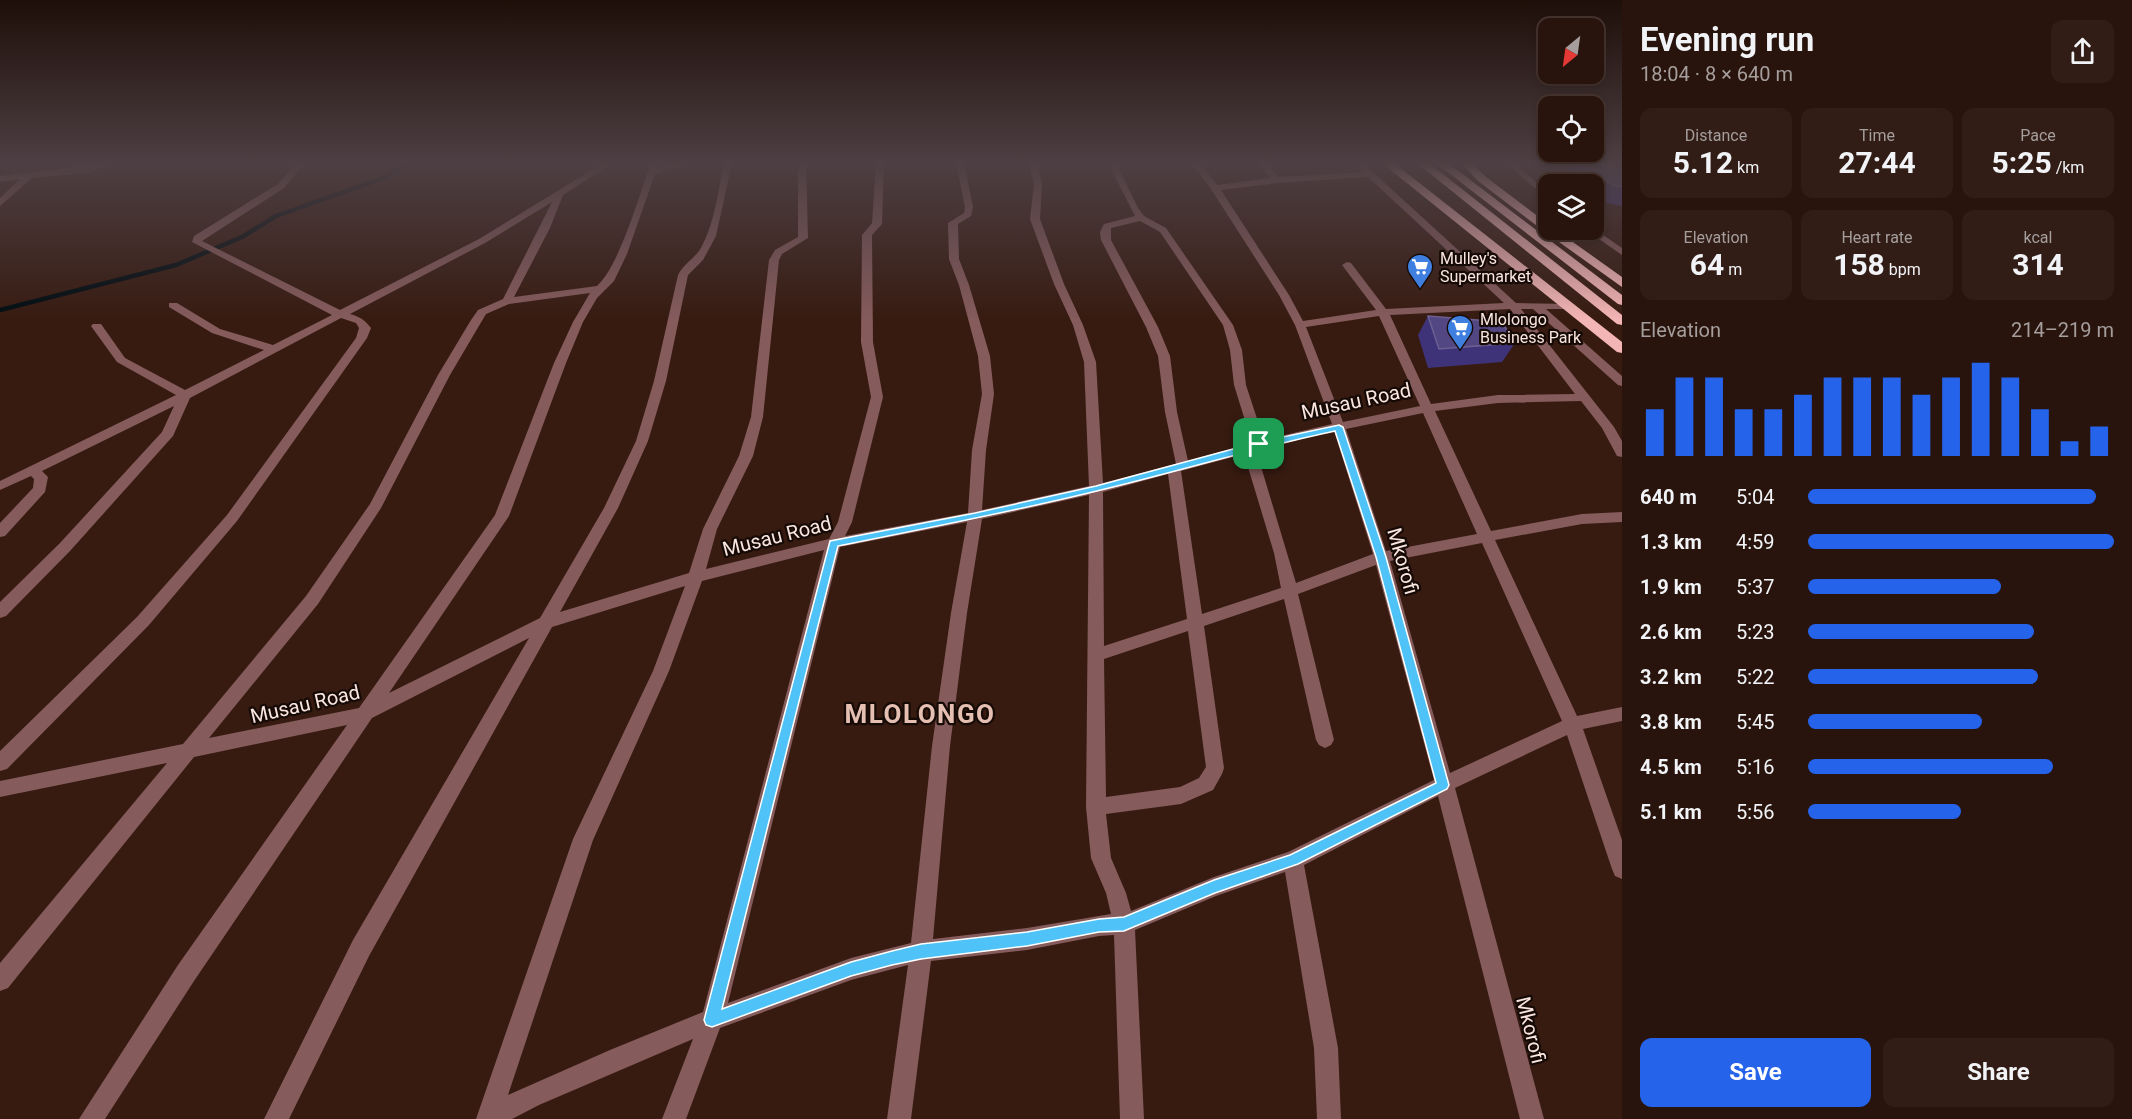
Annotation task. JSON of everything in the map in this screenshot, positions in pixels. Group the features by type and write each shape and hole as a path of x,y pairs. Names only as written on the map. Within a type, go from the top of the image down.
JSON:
{"highway":[{"path":"1453,215 1622,349"},
{"path":"1488,215 1622,321"},
{"path":"1509,215 1622,301"},
{"path":"1563,240 1622,283"}],"street":[{"path":"0,763 143,621 232,518 361,338 365,328 360,321 339,314 197,242 197,237 233,215"},
{"path":"0,486 185,395 482,241 526,215"},
{"path":"507,302 551,215"},
{"path":"92,1119 186,973 345,747 362,715 502,516 560,363 578,322 593,296 609,281 622,254 636,215"},
{"path":"276,1119 361,948 458,781 544,623 611,508 642,441 660,381 683,274 686,267 702,257 715,215"},
{"path":"488,1119 584,839 661,671 696,577 710,529 746,456 757,417 774,261 778,252 803,238 802,215"},
{"path":"674,1119 712,1020 834,543 845,522 877,397 867,342 866,305 867,235 877,224 877,215"},
{"path":"899,1119 921,951 941,747 975,516 979,450 988,394 984,356 964,285 954,260 952,223 966,215"},
{"path":"1035,215 1090,362 1096,489 1095,807 1101,858 1116,894 1124,924 1132,1119"},
{"path":"1139,215 1163,230 1228,325 1236,350 1240,385 1254,446 1325,740"},
{"name":"Mkorofi","path":"1233,215 1284,295 1300,325 1339,427 1381,557 1472,883 1532,1119"},
{"path":"1415,215 1513,306 1586,397 1608,427 1622,453"},
{"path":"1095,807 1181,795 1206,784 1215,768 1195,623 1164,356 1152,327 1106,240 1107,226 1116,222 1141,218"},
{"path":"1604,239 1622,252"},
{"path":"1347,266 1383,312 1572,724 1622,869"},
{"path":"0,980 312,600 376,505 444,375 482,312 507,302 600,289"},
{"path":"173,305 216,331 273,349"},
{"path":"1536,306 1622,382"},
{"path":"1300,325 1383,312 1568,306"},
{"path":"97,326 121,360 185,395"},
{"path":"0,612 65,547 168,433 185,395"},
{"name":"Musau Road","path":"0,789 362,715 544,623 696,577 834,543 975,516 1096,489 1254,446 1427,408 1498,399 1586,397"},
{"path":"0,532 40,489 41,477 32,471"},
{"path":"1096,655 1290,591 1381,557 1582,519 1622,517"},
{"path":"488,1119 530,1096 712,1020 851,969 921,951 1027,939 1099,926 1124,924 1214,887 1293,860 1572,724 1622,714"},
{"path":"1293,860 1326,1048 1329,1119"}],"building":[{"path":"1428,316 1502,322 1515,343 1439,349"}],"waterway":[{"path":"0,310 176,265 242,237 278,215"}],"place":[{"name":"Mulley's Supermarket","path":"1420,290"},
{"name":"Mlolongo Business Park","path":"1460,351"}],"district":[{"name":"MLOLONGO","path":"920,714"}],"route":[{"path":"1339,427 1381,557 1443,785 1293,860 1214,887 1124,924 1099,926 1027,939 921,951 851,969 712,1020 834,543 975,516 1096,489 1259,444 1339,427"}]}
